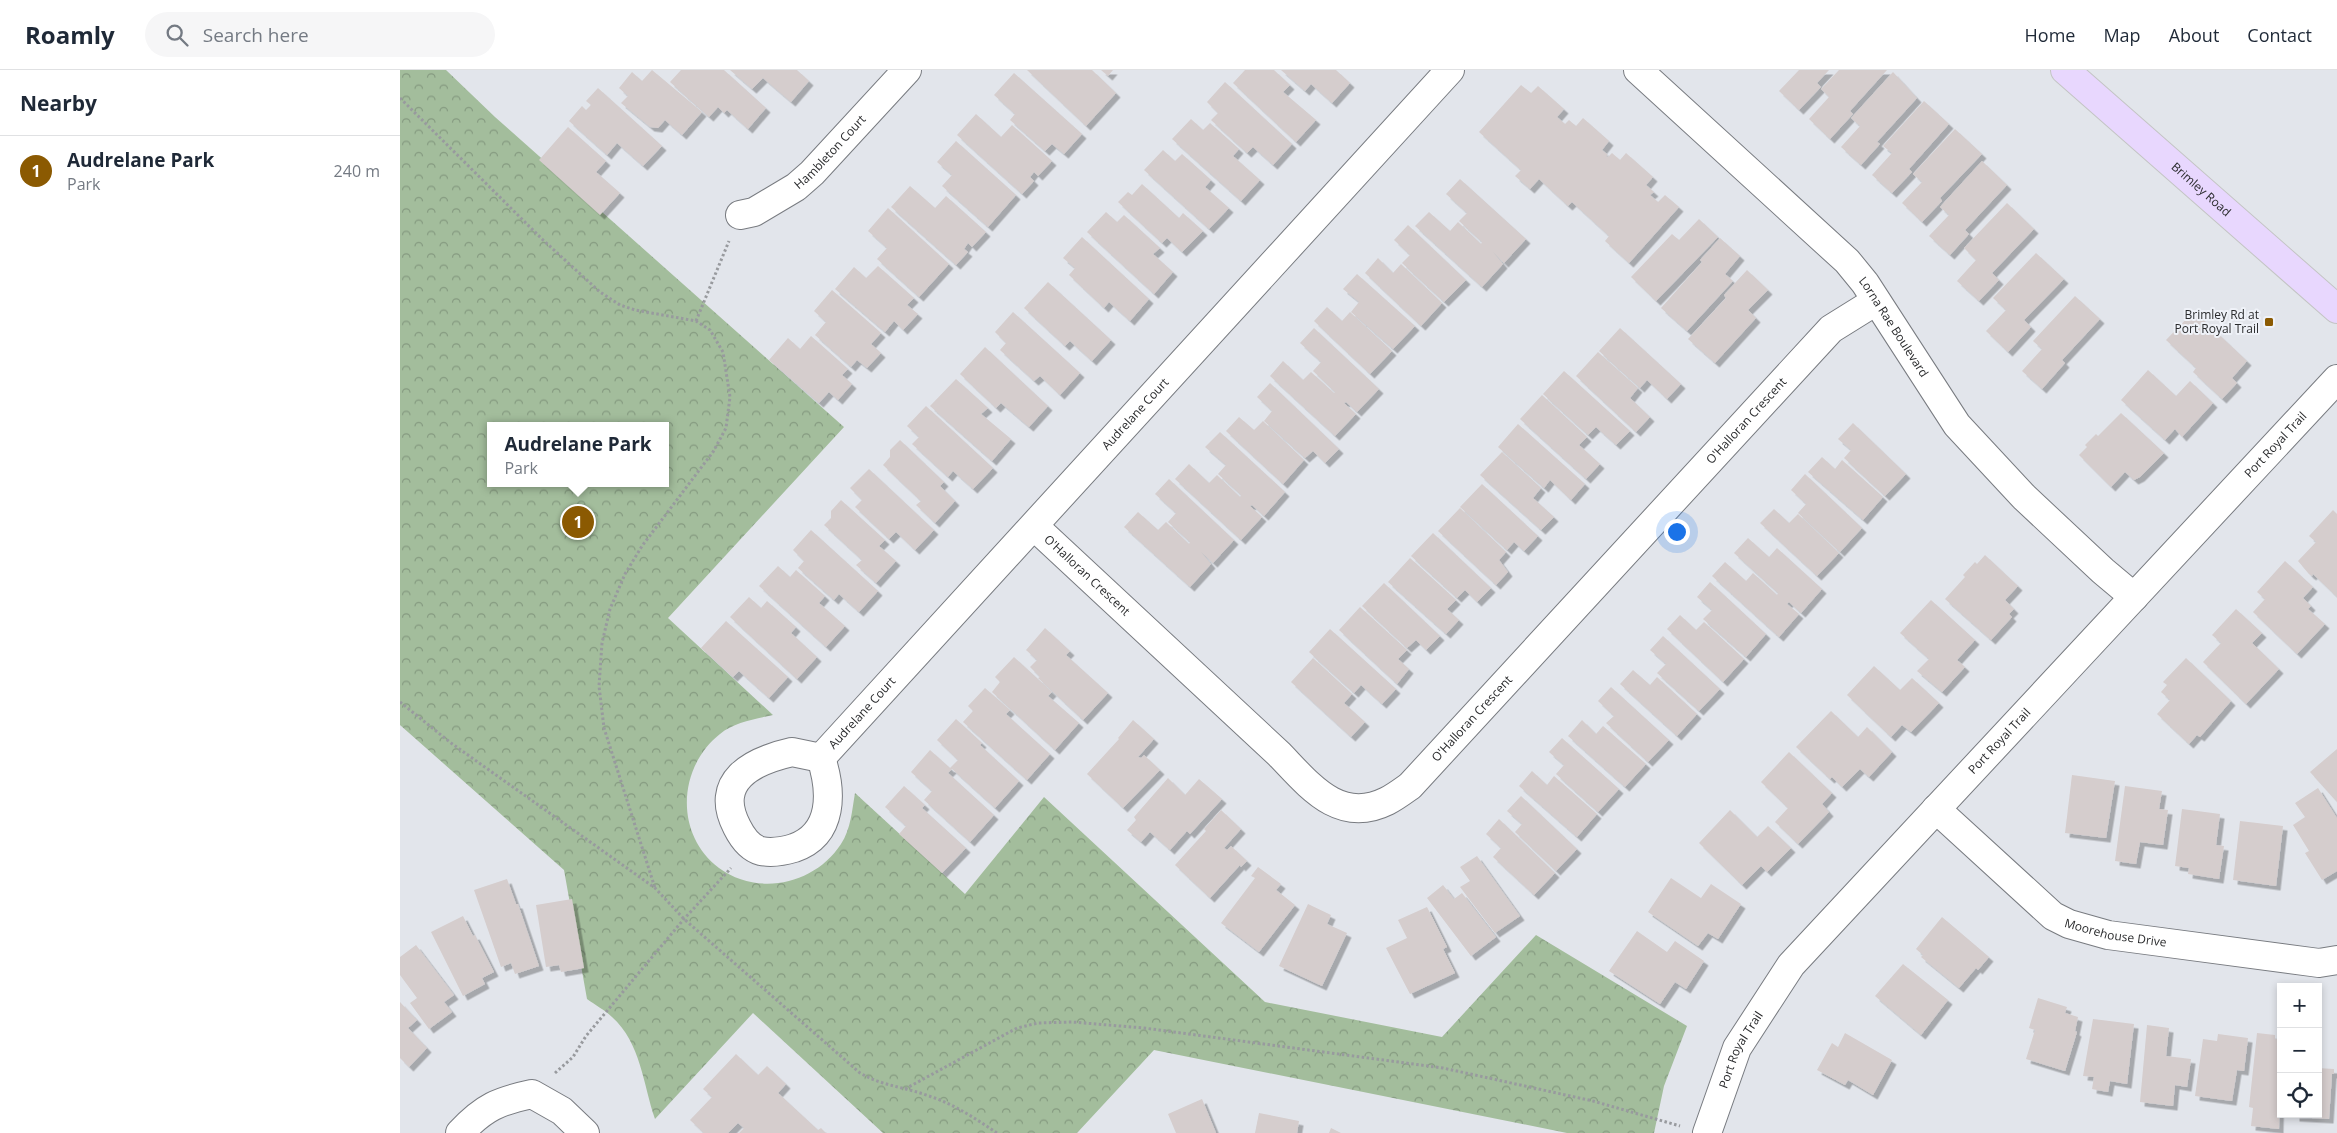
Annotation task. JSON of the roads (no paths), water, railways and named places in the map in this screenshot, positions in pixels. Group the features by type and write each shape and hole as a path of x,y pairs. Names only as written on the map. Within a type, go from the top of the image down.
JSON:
{"main road":[{"name":"Brimley Road","path":"2065,70 2337,309"}],"street":[{"name":"Hambleton Court","path":"740,215 754,212 796,187 812,173 907,70"},
{"name":"Audrelane Court","path":"821,758 1450,70"},
{"name":"Lorna Rae Boulevard","path":"1638,70 1847,261 1876,301 1957,426 2060,531 2134,597"},
{"name":"O'Halloran Crescent","path":"1035,526 1279,754 1316,792 1334,804 1367,808 1387,801 1410,786 1831,329 1876,301"},
{"name":"Port Royal Trail","path":"1695,1130 1737,1048 1791,966 2337,379"},
{"name":"Audrelane Court","path":"792,752 821,758 828,779 828,808 820,831 802,845 784,852 761,851 752,846 740,834 732,817 729,798 738,779 748,768 767,758 792,752"},
{"name":"Moorehouse Drive","path":"1936,809 2054,916 2068,924 2108,935 2318,963 2337,960"},
{"path":"460,1133 474,1119 494,1104 502,1100 532,1094 562,1111 585,1133"}],"place":[{"name":"Brimley Rd at Port Royal Trail","path":"2269,322"},
{"name":"Audrelane Park","path":"578,522"}]}
